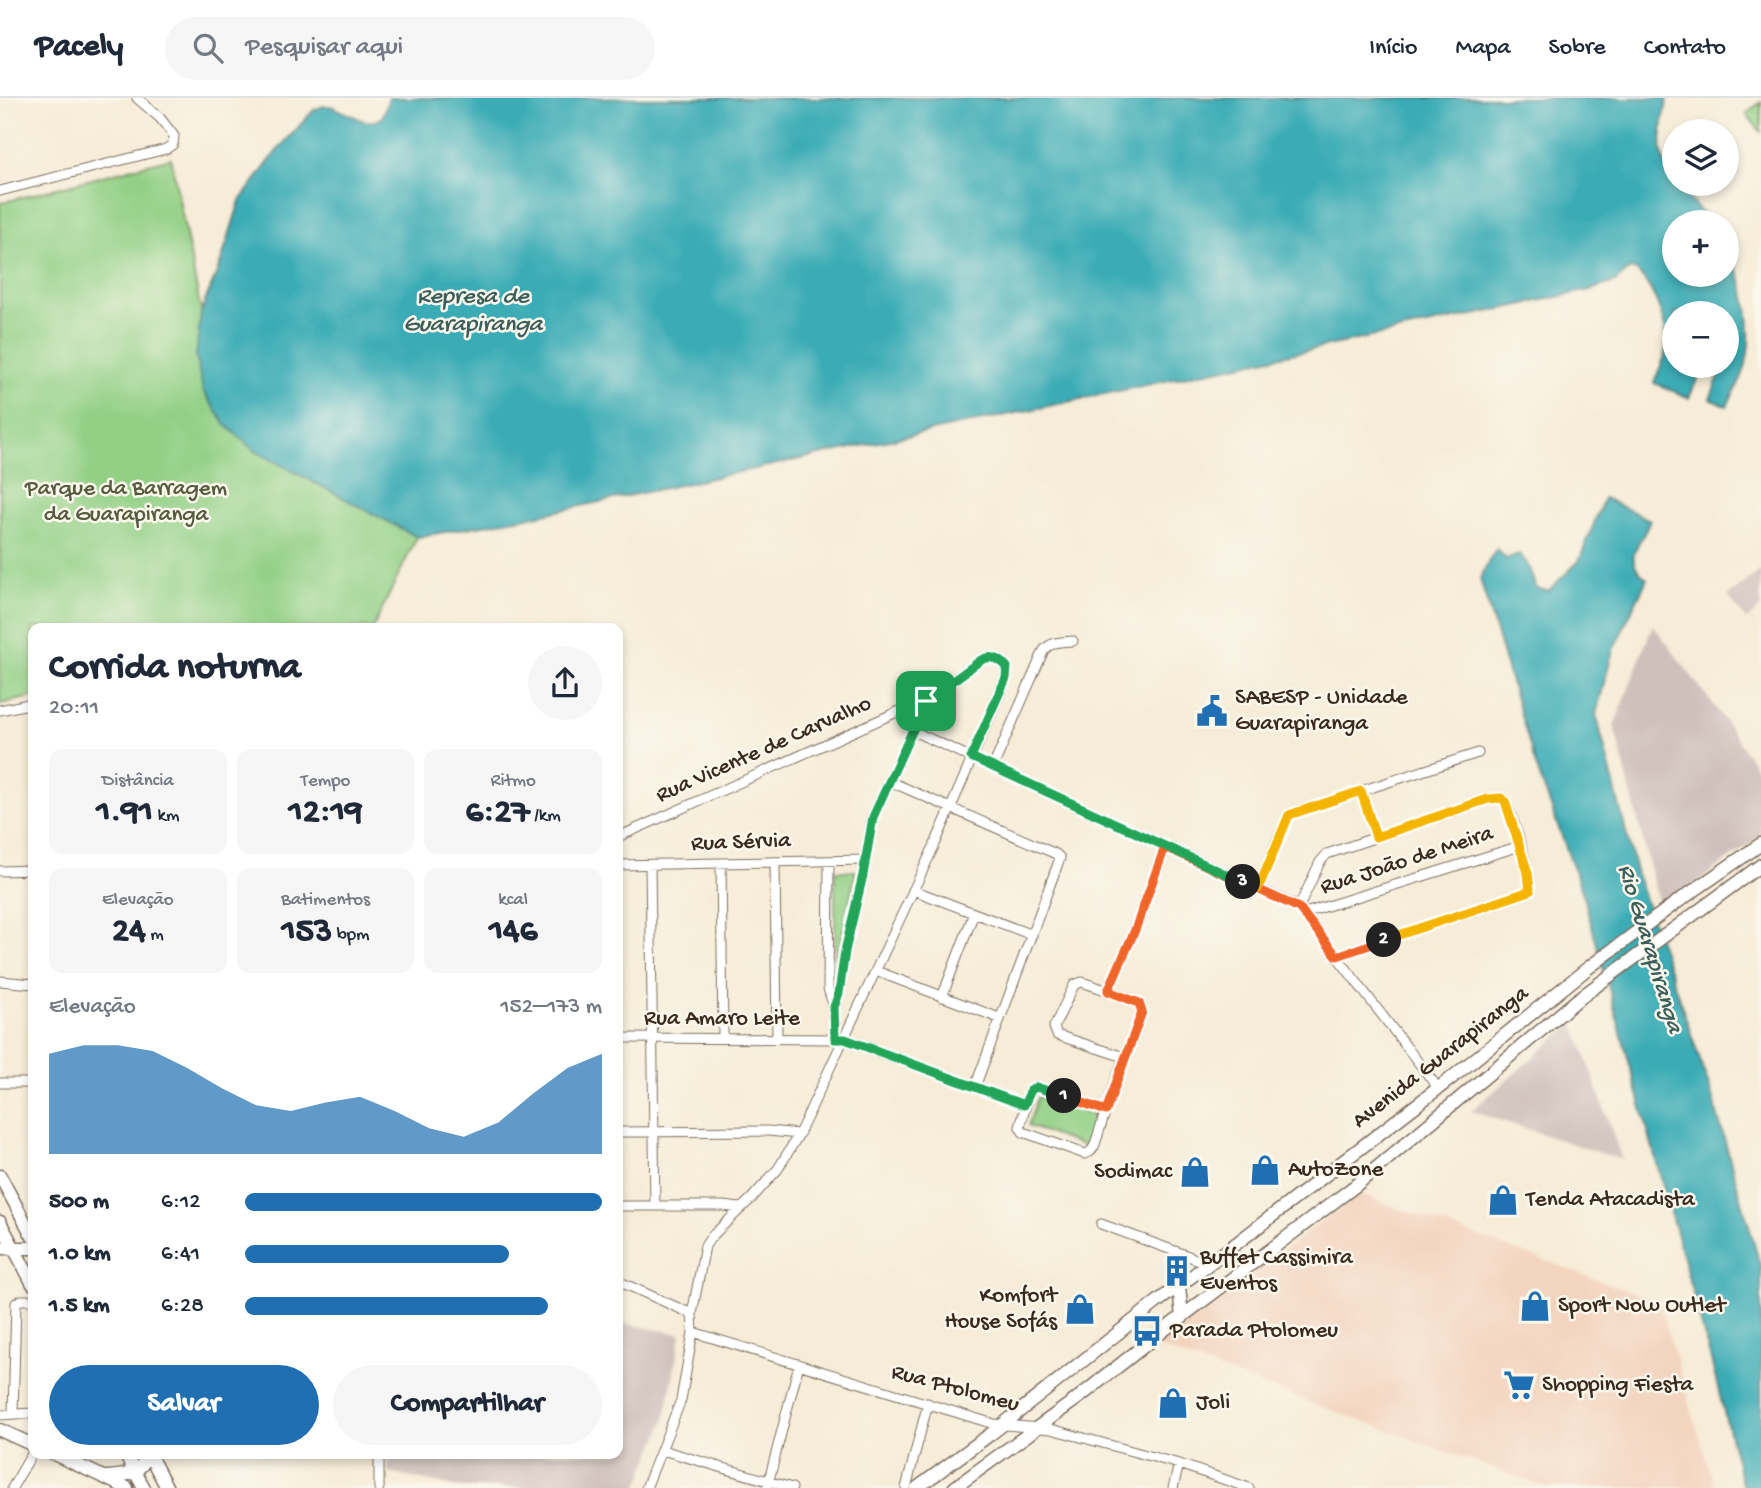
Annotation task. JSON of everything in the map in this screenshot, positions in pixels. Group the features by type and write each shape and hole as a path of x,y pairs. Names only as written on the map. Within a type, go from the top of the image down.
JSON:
{"main road":[{"name":"Avenida Guarapiranga","path":"917,1488 1438,1088 1556,993 1672,905 1761,844"},
{"name":"Avenida Guarapiranga","path":"954,1488 1182,1318 1427,1127 1564,1010 1761,865"},
{"path":"1427,1127 1445,1101 1438,1088"},
{"path":"0,1176 28,1228"},
{"path":"0,1222 28,1274"},
{"path":"0,1248 28,1248"},
{"path":"1179,1286 1182,1318"},
{"path":"0,1430 28,1442"},
{"path":"65,1459 127,1488"},
{"path":"128,1459 144,1488"},
{"path":"103,1477 135,1472 146,1459"},
{"path":"151,1459 167,1488"}],"street":[{"path":"0,191 166,149 175,139 170,129 137,98"},
{"path":"993,767 1044,650 1056,642 1073,641"},
{"name":"Rua Vicente de Carvalho","path":"623,835 926,699 988,657 999,660 1006,666 1006,678 971,757"},
{"path":"834,1007 873,817 926,699"},
{"path":"0,710 28,704"},
{"path":"913,731 1302,911 1438,1088"},
{"path":"1258,889 1289,815 1478,753"},
{"path":"646,1488 681,1400 693,1332 692,1314 705,1246 778,1169 799,1134 840,1039 876,971 913,890 971,757"},
{"path":"889,780 1056,854 1060,861 975,1087"},
{"path":"1361,791 1376,837"},
{"path":"1302,911 1325,856 1488,799 1501,798 1505,801 1520,846 1530,892 1337,956"},
{"name":"Rua João de Meira","path":"1302,911 1520,846"},
{"path":"1108,991 1135,930 1165,847"},
{"name":"Rua Sérvia","path":"623,865 866,860"},
{"path":"829,861 828,989 840,1039"},
{"path":"721,863 723,1037"},
{"path":"775,863 777,1037"},
{"path":"650,865 655,1206"},
{"path":"0,871 28,870"},
{"path":"913,890 1031,935"},
{"path":"942,997 974,913"},
{"path":"876,971 999,1018"},
{"path":"0,981 28,984"},
{"path":"1106,1111 1039,1087 1031,1090 1020,1123 1023,1132 1081,1153 1090,1152 1106,1111 1124,1058 1134,1038 1141,1006 1129,998 1082,982 1074,985 1054,1027 1057,1035 1124,1058"},
{"name":"Rua Amaro Leite","path":"623,1038 840,1039 1024,1105"},
{"path":"0,1083 28,1083"},
{"path":"623,1132 768,1131 799,1134"},
{"path":"623,1206 740,1208"},
{"path":"1101,1224 1210,1264"},
{"path":"623,1283 692,1314"},
{"path":"13,1414 16,1303 28,1300"},
{"name":"Rua Ptolomeu","path":"693,1332 1000,1426 1039,1427 1179,1464 1249,1488"},
{"path":"768,1484 799,1364"},
{"path":"906,1488 928,1403"},
{"path":"0,1415 28,1413"},
{"path":"662,1450 768,1484 792,1488"},
{"path":"12,1488 29,1459"},
{"path":"379,1459 379,1488"},
{"path":"1172,1488 1179,1464"}],"shaded area":[{"path":"1761,570 1761,608 1746,620 1728,596"},
{"path":"1653,625 1721,715 1761,775 1761,836 1667,904 1659,904 1614,726"},
{"path":"1574,1022 1622,1160 1471,1111"},
{"name":"Shopping Fiesta","path":"1359,1194 1659,1302 1715,1488 1548,1488 1154,1346"},
{"path":"623,1323 681,1334 665,1420 637,1488 462,1488 388,1473 388,1459 623,1459"}],"green space":[{"path":"1761,102 1761,132 1746,114"},
{"name":"Parque da Barragem da Guarapiranga","path":"313,111 310,125 460,529 417,537 375,623 28,623 28,698 0,704 0,203 171,158 201,311 220,265 240,201 277,151"},
{"path":"835,871 856,871 835,972"},
{"path":"1038,1096 1096,1116 1086,1147 1028,1126"}],"water":[{"name":"Represa de Guarapiranga","path":"389,98 1668,98 1662,119 1662,196 1687,196 1699,210 1662,210 1662,287 1739,287 1739,275 1749,324 1747,356 1742,375 1727,406 1710,399 1718,378 1739,378 1739,301 1662,301 1662,316 1644,280 1637,271 1630,269 1615,282 1590,290 539,515 417,537 255,451 226,425 203,391 196,356 201,313 220,265 240,201 277,151 313,111 323,106 331,106 364,121 382,118"},
{"name":"Represa de Guarapiranga","path":"1662,363 1662,378 1698,378 1689,398 1654,383"},
{"name":"Rio Guarapiranga","path":"1604,498 1650,520 1634,557 1639,571 1647,579 1613,650 1596,714 1638,879 1709,1086 1761,1268 1761,1488 1743,1488 1711,1360 1583,894 1536,766 1480,579 1497,549 1506,559 1519,554 1527,563 1536,588 1548,591 1579,561"}],"place":[{"name":"SABESP - Unidade Guarapiranga","path":"1212,711"},
{"name":"AutoZone","path":"1265,1170"},
{"name":"Sodimac","path":"1195,1172"},
{"name":"Tenda Atacadista","path":"1503,1200"},
{"name":"Buffet Cassimira Eventos","path":"1177,1271"},
{"name":"Sport Now Outlet","path":"1535,1306"},
{"name":"Komfort House Sofás","path":"1080,1309"},
{"name":"Parada Ptolomeu","path":"1147,1331"},
{"name":"Shopping Fiesta","path":"1519,1385"},
{"name":"Joli","path":"1173,1403"}],"route":[{"path":"988,657 999,660 1007,667 1006,678 971,757 1258,889 1289,815 1361,791 1376,837 1488,799 1501,798 1510,811 1531,889 1530,892 1337,956 1299,908 1165,847 1135,930 1108,991 1139,1003 1142,1012 1106,1111 1039,1087 1031,1090 1024,1105 845,1039 835,1039 834,1007 875,808 926,701 981,660 988,657"}]}
